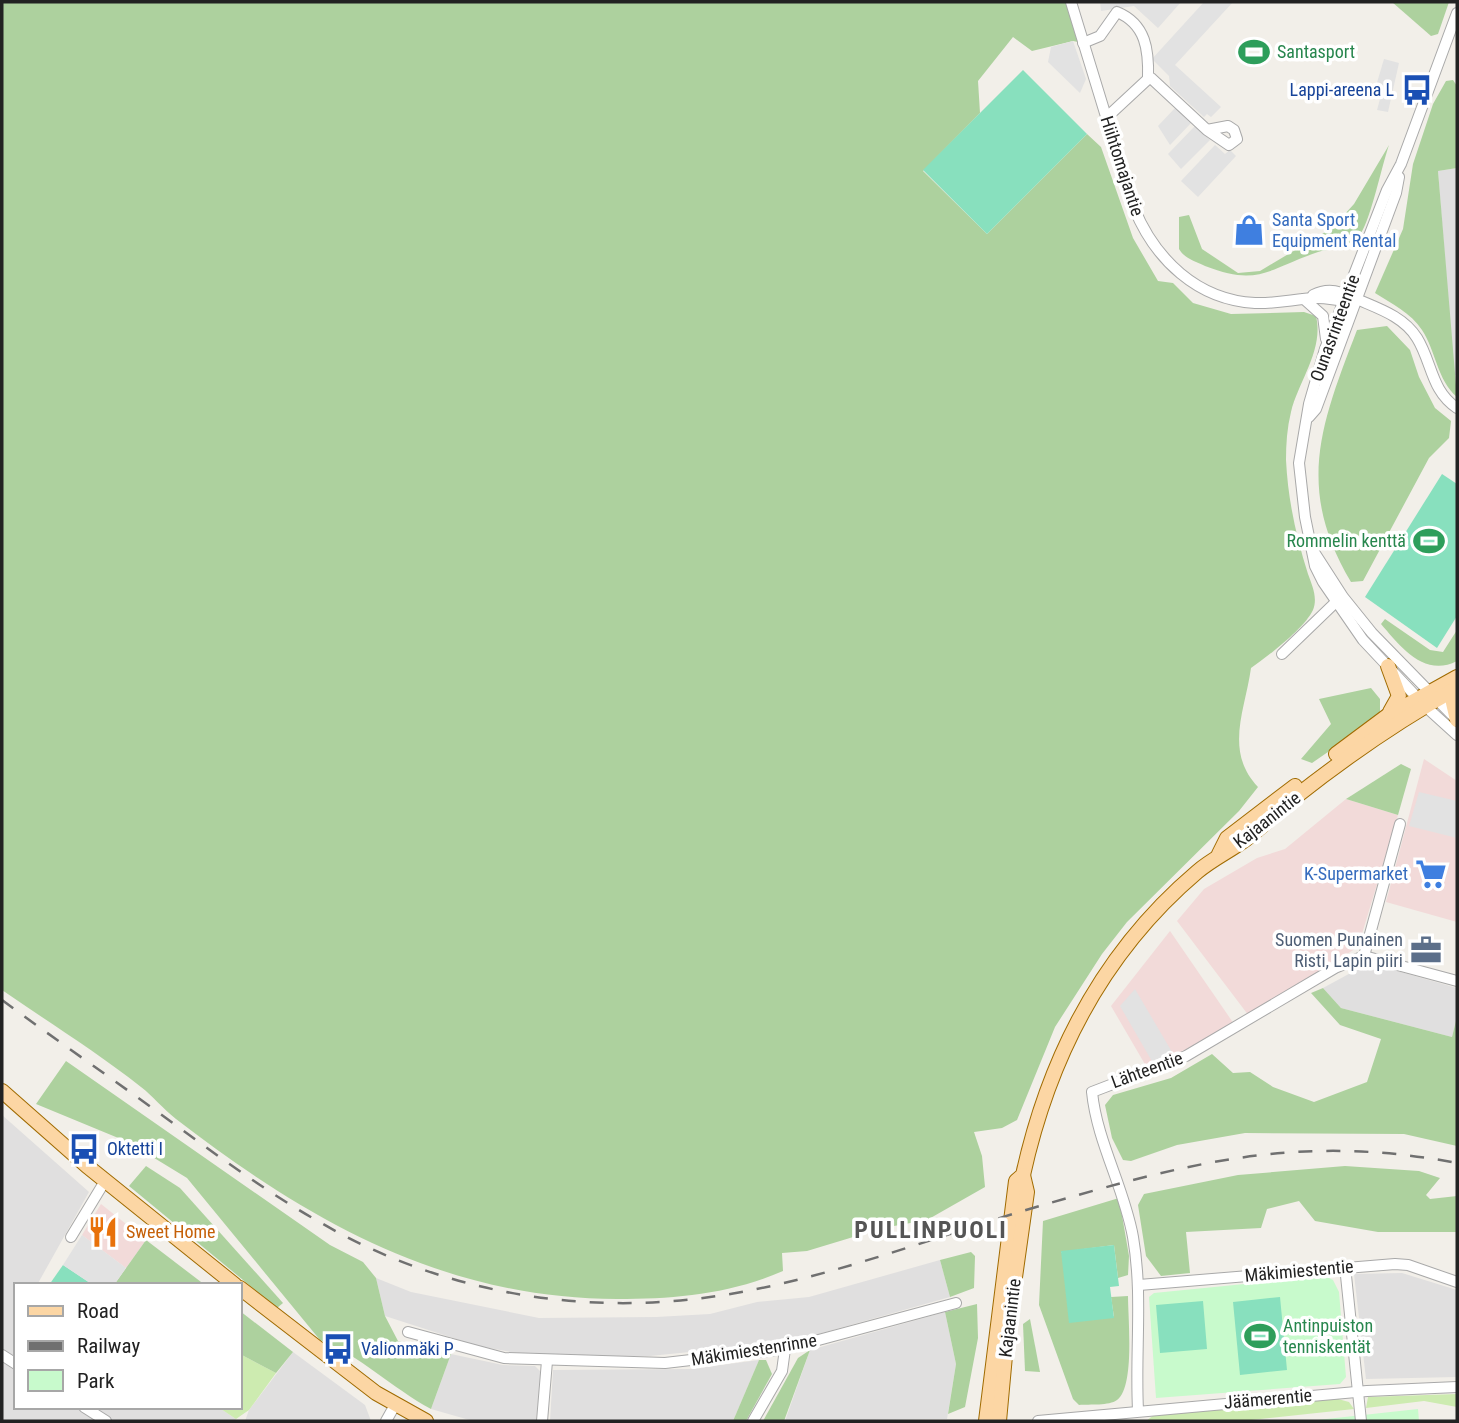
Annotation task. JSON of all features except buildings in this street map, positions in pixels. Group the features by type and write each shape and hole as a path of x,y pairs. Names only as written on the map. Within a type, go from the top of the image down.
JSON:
{"main road":[{"path":"1387,716 1399,696 1388,666"},
{"name":"Kajaanintie","path":"1219,854 1245,840 1342,761 1457,677"},
{"path":"1457,689 1453,704 1457,720"},
{"name":"Kajaanintie","path":"1219,854 1227,838 1387,716 1457,689"},
{"path":"986,1421 1016,1181 1023,1175 1044,1098 1080,1015 1137,932 1189,878 1219,854"},
{"path":"2,1091 105,1181 232,1283"},
{"name":"Kajaanintie","path":"999,1421 1007,1334 1027,1192 1023,1175"},
{"path":"242,1290 351,1375 395,1405 426,1421"}],"street":[{"name":"Hiihtomajantie","path":"1071,2 1141,223 1167,262 1192,283 1233,300 1258,303 1318,298 1342,303 1352,295"},
{"path":"1083,43 1100,36 1117,12 1134,21 1143,35 1148,79"},
{"name":"Ounasrinteentie","path":"1309,417 1316,409 1387,190 1401,164 1457,13"},
{"path":"1106,118 1152,78 1207,130"},
{"name":"Hiihtomajantie","path":"1304,299 1319,292 1352,295"},
{"path":"1352,295 1409,327 1423,350 1442,394 1457,408"},
{"path":"1304,299 1323,316 1325,349"},
{"name":"Ounasrinteentie","path":"1342,303 1309,404 1309,417 1299,463 1300,491 1314,552 1339,600 1363,639 1388,666 1426,699"},
{"path":"1283,654 1339,600"},
{"name":"Ounasrinteentie","path":"1339,600 1426,699"},
{"path":"1426,699 1457,720"},
{"path":"1426,699 1457,735"},
{"path":"1400,824 1364,956 1457,981"},
{"name":"Lähteentie","path":"1138,1410 1139,1285 1132,1233 1095,1113 1092,1092 1186,1056 1337,967 1364,956"},
{"path":"71,1237 105,1181"},
{"name":"Mäkimiestentie","path":"1139,1285 1345,1266 1408,1265 1457,1282"},
{"path":"1345,1266 1360,1421"},
{"name":"Mäkimiestenrinne","path":"408,1332 504,1358 547,1362 684,1362 785,1349 956,1303"},
{"path":"753,1421 782,1371 785,1349"},
{"path":"542,1421 547,1362"},
{"name":"Jäämerentie","path":"1038,1421 1356,1392 1457,1387"},
{"path":"386,1421 395,1405"},
{"path":"87,1409 106,1421"}],"shaded area":[{"path":"1100,2 1181,2 1158,28 1134,6 1101,11"},
{"path":"1204,2 1233,2 1175,65 1221,107 1211,117 1207,114 1204,117 1170,86 1169,76 1152,59"},
{"path":"1073,41 1086,79 1080,93 1048,62 1051,47"},
{"path":"1384,59 1399,63 1388,112 1377,110 1380,99 1373,96"},
{"path":"1176,107 1192,122 1170,145 1158,126"},
{"path":"1195,126 1210,140 1181,169 1168,154"},
{"path":"1215,145 1225,154 1230,150 1236,156 1198,197 1181,181"},
{"path":"1457,168 1457,375 1454,375 1438,171"},
{"path":"1424,759 1457,781 1457,922 1386,902"},
{"path":"1419,792 1457,801 1457,838 1409,826"},
{"path":"1346,799 1398,815 1358,947 1249,1016 1177,921 1204,889 1257,858 1285,849"},
{"path":"1170,931 1234,1024 1173,1056 1146,1066 1111,1006"},
{"path":"1369,963 1457,988 1457,1017 1452,1037 1341,1008 1323,988"},
{"path":"1135,989 1172,1052 1153,1063 1120,1006"},
{"path":"2,1115 89,1192 38,1283 14,1283 14,1409 221,1409 236,1419 2,1421"},
{"path":"101,1204 146,1240 126,1268 82,1235"},
{"path":"82,1235 126,1268 115,1283 90,1283 63,1265"},
{"path":"940,1260 950,1297 790,1342 650,1356 565,1356 517,1353 478,1346 385,1316 376,1278 411,1292 539,1318 656,1317 710,1314 757,1302 809,1297"},
{"path":"1402,1273 1457,1290 1457,1377 1366,1379 1354,1274"},
{"path":"945,1312 956,1364 947,1419 785,1421 810,1350"},
{"path":"293,1352 365,1405 371,1421 245,1421 249,1410"},
{"path":"451,1354 503,1365 535,1366 541,1372 536,1421 473,1421 431,1409"},
{"path":"759,1360 733,1421 550,1421 553,1370 690,1369"}],"green space":[{"path":"2,2 1071,2 1083,43 1073,41 1032,51 1013,37 978,81 980,113 923,171 987,234 1087,134 1101,147 1133,238 1158,281 1173,283 1193,303 1231,314 1304,312 1316,316 1317,341 1291,412 1286,460 1293,518 1315,601 1313,610 1302,625 1251,668 1239,745 1248,773 1258,787 1239,811 1127,922 1102,954 1055,1027 1017,1120 1002,1128 974,1132 982,1156 985,1187 927,1220 883,1228 807,1251 782,1253 783,1271 743,1285 702,1294 617,1299 554,1295 495,1285 437,1269 328,1221 226,1156 107,1062 2,990"},
{"path":"1392,2 1449,2 1438,34 1431,36"},
{"path":"1023,70 1087,134 987,234 923,170"},
{"path":"1453,80 1457,86 1457,168 1438,171 1457,397 1445,382 1427,338 1418,324 1401,309 1375,293 1403,229 1413,164 1433,104 1446,81"},
{"path":"1389,145 1365,226 1357,238 1347,244 1251,275 1238,275 1205,266 1187,257 1179,249 1179,217 1189,215 1202,249 1238,273 1260,271 1332,228 1354,204"},
{"path":"1387,326 1410,350 1419,377 1435,408 1451,421 1449,438 1429,458 1363,581 1351,582 1334,548 1323,516 1319,486 1320,456 1333,396 1357,330"},
{"name":"Rommelin kenttä","path":"1442,474 1457,484 1457,616 1437,648 1365,597"},
{"path":"1385,619 1430,650 1443,652 1457,630 1457,661 1445,665 1423,663 1405,650 1381,624"},
{"path":"1371,688 1380,699 1380,716 1312,763 1301,759 1331,724 1319,699"},
{"path":"1401,764 1411,769 1398,815 1346,799"},
{"path":"1323,988 1341,1008 1452,1037 1457,1017 1457,1146 1404,1134 1245,1133 1177,1145 1131,1161 1123,1160 1112,1138 1105,1105 1113,1095 1171,1078 1212,1054 1233,1073 1250,1072 1273,1087 1314,1102 1367,1082 1381,1039 1340,1025 1311,993"},
{"path":"66,1061 330,1245 363,1262 376,1278 385,1316 398,1341 451,1354 431,1409 363,1363 320,1340 187,1178 128,1142 36,1104"},
{"path":"146,1166 180,1188 283,1303 277,1308 129,1186"},
{"path":"1345,1166 1419,1171 1440,1178 1426,1195 1430,1199 1457,1196 1457,1232 1378,1232 1315,1221 1299,1201 1267,1209 1261,1228 1186,1232 1190,1273 1161,1276 1146,1256 1138,1205 1144,1194 1238,1175"},
{"path":"1119,1198 1129,1256 1128,1275 1118,1278 1114,1245 1061,1252 1114,1317 1111,1297 1128,1296 1128,1367 1123,1393 1117,1400 1109,1403 1079,1405 1073,1399 1039,1305 1043,1221"},
{"path":"146,1240 202,1283 115,1283"},
{"path":"1114,1245 1119,1286 1110,1287 1114,1318 1069,1323 1061,1251"},
{"path":"971,1252 975,1256 974,1288 950,1297 940,1260"},
{"path":"63,1265 90,1283 50,1283"},
{"path":"1325,1276 1333,1280 1339,1292 1346,1377 1340,1384 1156,1398 1149,1297 1154,1293"},
{"name":"Antinpuiston tenniskentät","path":"1280,1297 1287,1370 1240,1375 1233,1302"},
{"path":"1203,1301 1207,1349 1160,1353 1156,1305"},
{"path":"977,1304 978,1338 965,1407 948,1414 956,1364 945,1312"},
{"path":"242,1313 293,1352 276,1373 242,1355"},
{"path":"1030,1319 1040,1372 1025,1371 1023,1324"},
{"path":"810,1350 784,1421 763,1421 798,1358"},
{"path":"242,1355 276,1373 249,1410 236,1419 221,1409 242,1409"},
{"path":"759,1360 766,1360 772,1374 746,1421 733,1421"},
{"path":"1457,1394 1457,1407 1424,1401 1366,1408 1368,1397"},
{"path":"1338,1399 1349,1402 1354,1409 1242,1421 1146,1421 1154,1415"},
{"path":"1418,1409 1419,1421 1308,1421"}],"railway":[{"path":"2,1000 238,1170 323,1224 410,1265 455,1280 550,1299 646,1303 694,1299 778,1285 1136,1179 1238,1158 1290,1152 1343,1151 1398,1154 1457,1163"}],"place":[{"name":"Santasport","path":"1254,52"},
{"name":"Lappi-areena L","path":"1417,90"},
{"name":"Santa Sport Equipment Rental","path":"1249,230"},
{"name":"Rommelin kenttä","path":"1429,541"},
{"name":"K-Supermarket","path":"1431,874"},
{"name":"Suomen Punainen Risti, Lapin piiri","path":"1426,950"},
{"name":"Oktetti I","path":"84,1149"},
{"name":"Sweet Home","path":"103,1232"},
{"name":"Antinpuiston tenniskentät","path":"1260,1336"},
{"name":"Valionmäki P","path":"338,1349"}],"district":[{"name":"PULLINPUOLI","path":"931,1230"}]}
